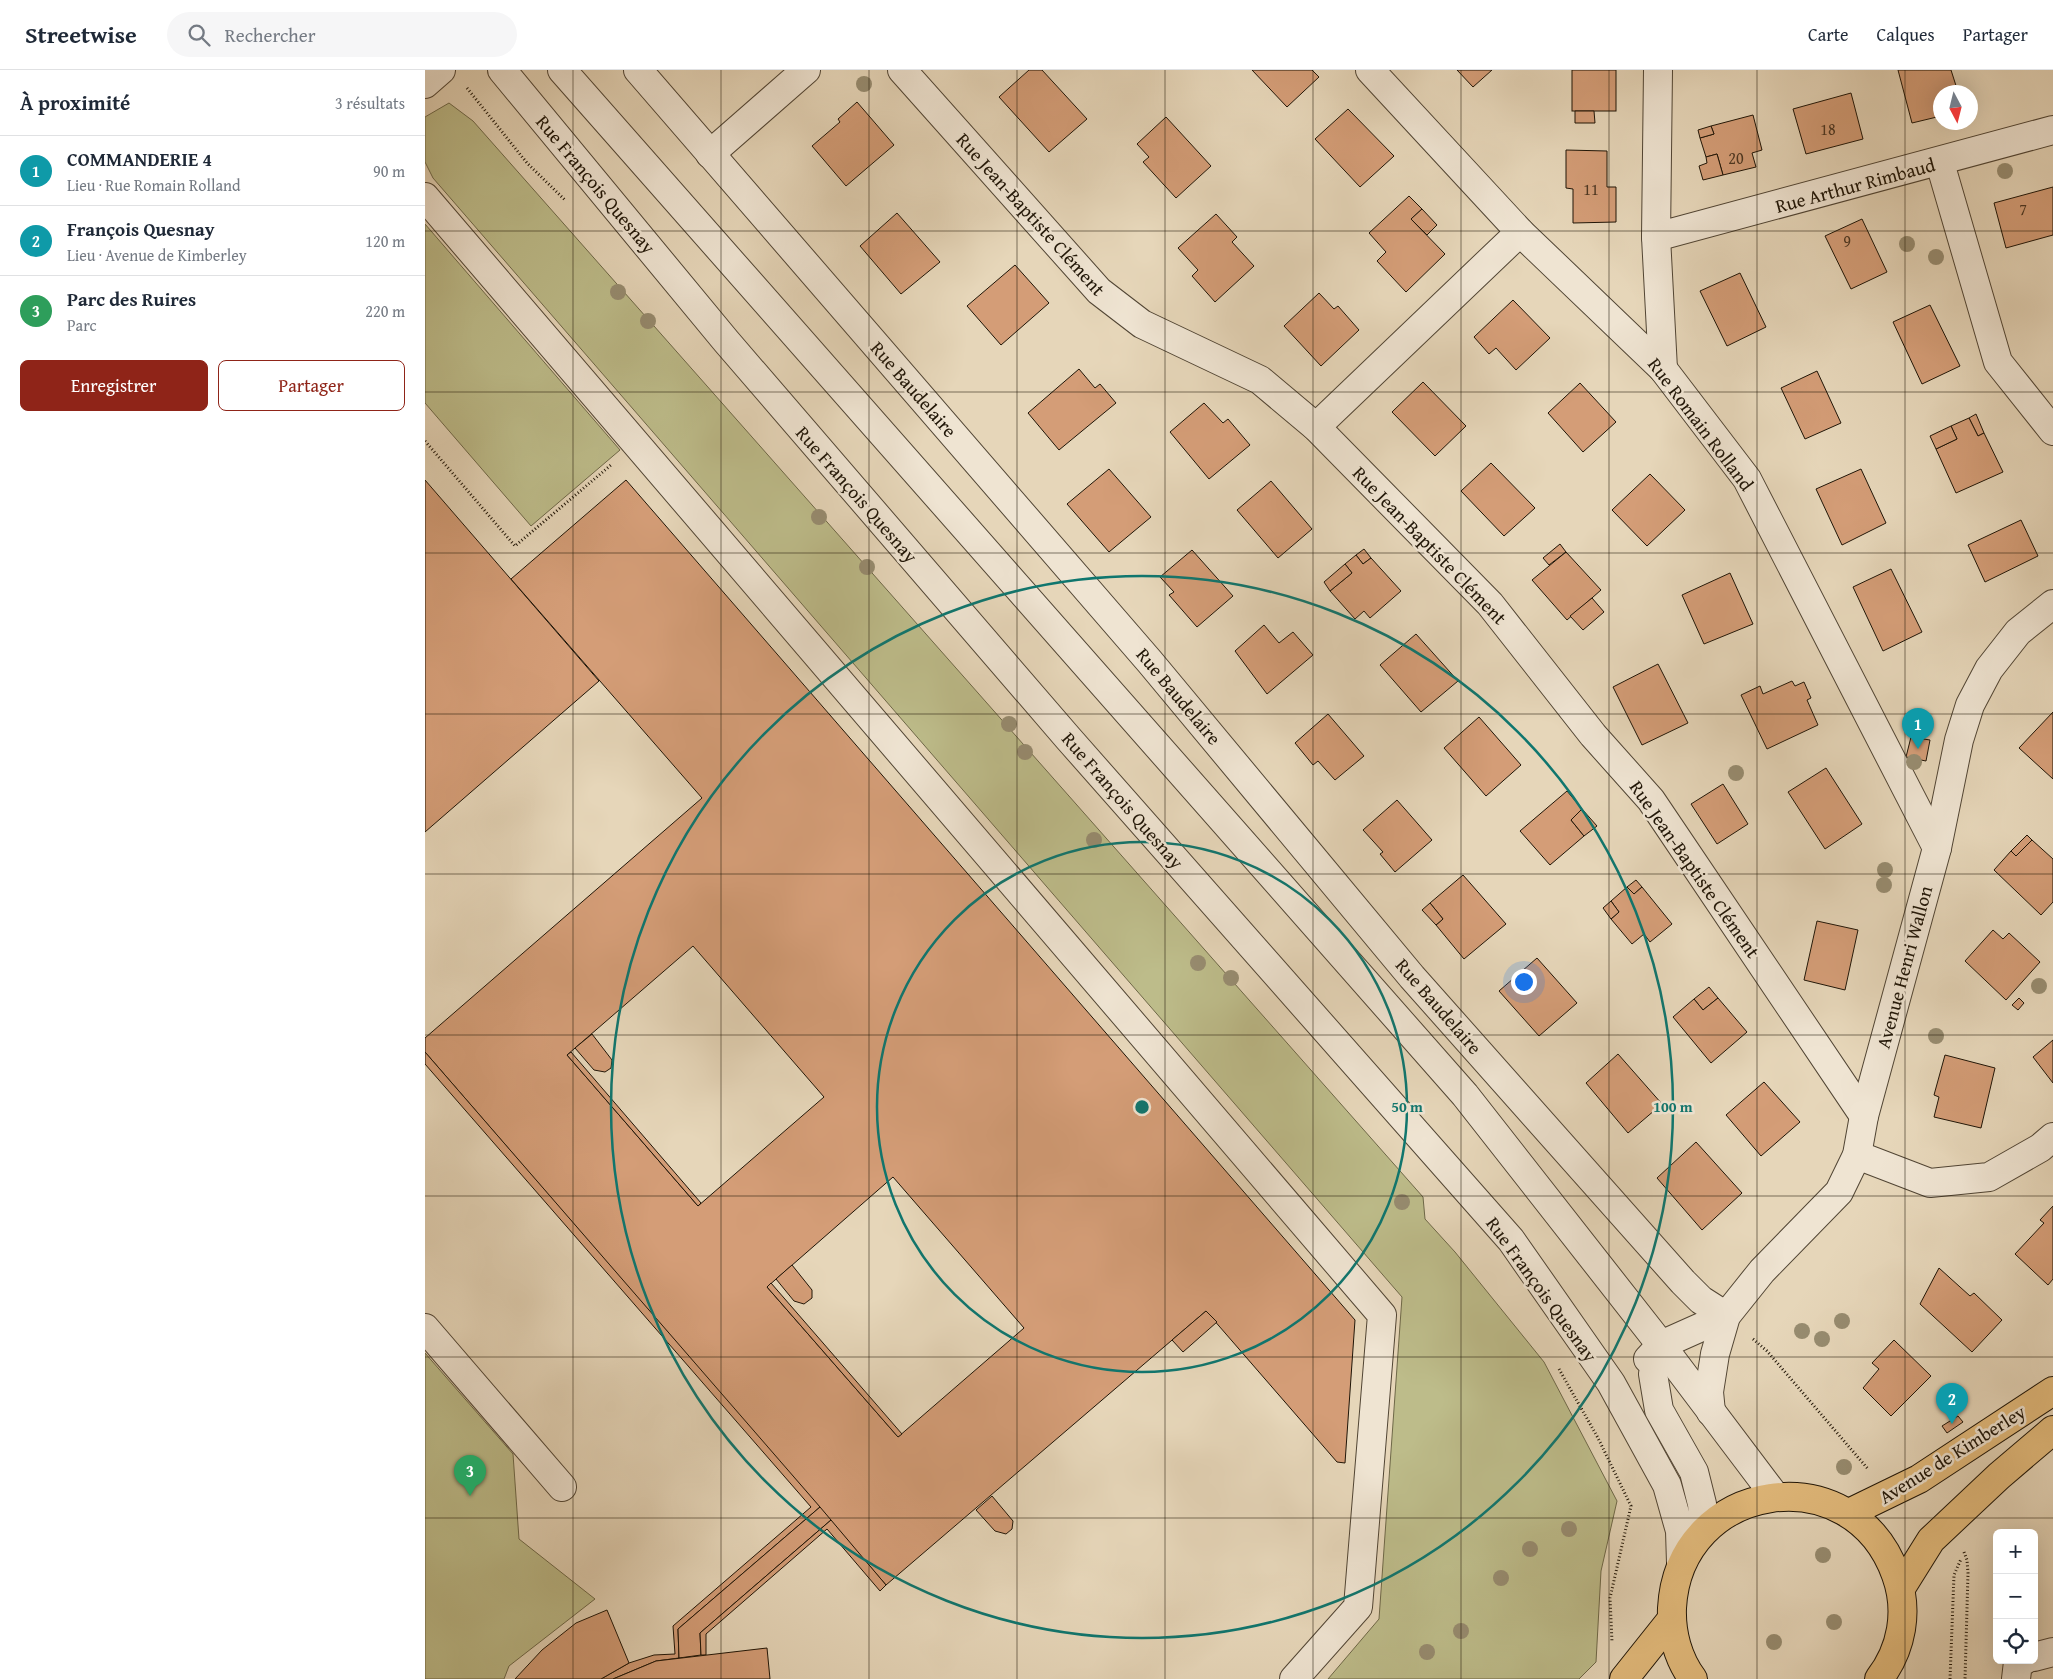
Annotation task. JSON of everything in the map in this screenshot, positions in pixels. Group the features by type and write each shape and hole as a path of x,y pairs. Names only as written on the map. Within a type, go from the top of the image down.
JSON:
{"main road":[{"name":"Avenue de Kimberley","path":"1849,1514 1919,1479 2053,1391"},
{"name":"Avenue de Kimberley","path":"1901,1588 1936,1535 1999,1476 2053,1430"},
{"name":"Rue François Quesnay","path":"1693,1679 1687,1671 1676,1646 1671,1620 1673,1591 1681,1563 1705,1530 1737,1507 1775,1496 1813,1498 1849,1514 1873,1533 1891,1559 1901,1588 1903,1615 1899,1642 1887,1675"},
{"path":"1624,1679 1671,1620"}],"street":[{"path":"425,84 441,70"},
{"name":"Rue François Quesnay","path":"502,70 777,401 1081,753 1511,1240 1611,1383 1667,1485 1680,1531 1681,1563"},
{"path":"562,70 1465,1095 1661,1345 1775,1496"},
{"name":"Rue Baudelaire","path":"638,70 1144,654 1412,977 1683,1282 1701,1300 1726,1316"},
{"path":"710,154 806,70"},
{"name":"Rue Jean-Baptiste Clément","path":"901,70 1099,291 1142,324 1259,380 1316,427 1490,604 1593,735 1651,800 1863,1116"},
{"name":"Rue Romain Rolland","path":"1370,70 1520,232 1663,369 1747,479 1937,848"},
{"path":"1658,70 1656,237 1663,369"},
{"name":"Rue Arthur Rimbaud","path":"1656,237 1939,163 2053,130"},
{"path":"1939,163 1998,362 2053,431"},
{"path":"425,197 1382,1315 1358,1607 1294,1679"},
{"path":"1316,427 1520,232"},
{"name":"Avenue Henri Wallon","path":"1711,1412 1709,1392 1715,1354 1726,1316 1762,1271 1839,1192 1857,1155 1863,1116 1937,848 1959,740 1970,705 1989,669 2018,632 2053,604"},
{"path":"1857,1155 1930,1183 1989,1176 2040,1148 2053,1137"},
{"name":"Avenue Henri Wallon","path":"1661,1345 1726,1316"},
{"path":"425,1328 562,1487"},
{"path":"1629,1414 1632,1396 1645,1362 1661,1345"},
{"path":"1661,1345 1653,1374 1659,1410 1694,1472 1702,1504 1705,1530"},
{"path":"2038,1656 2053,1652"},
{"path":"2016,1679 2019,1664"}],"path":[{"path":"425,441 515,546 636,444"},
{"path":"1726,1316 1767,1351 1874,1475"},
{"path":"1963,1552 1967,1560 1968,1572 1965,1679"},
{"path":"1949,1679 1954,1576"}],"shaded area":[{"path":"449,103 473,121 1423,1197 1425,1219 1455,1252 1544,1362 1617,1501 1601,1571 1596,1662 1579,1679 1328,1679 1379,1619 1402,1297 433,178 425,162 425,117"},
{"path":"425,224 620,450 531,526 425,403"},
{"path":"425,1353 513,1454 519,1539 595,1599 509,1666 504,1679 425,1679"}],"building":[{"path":"1029,70 1042,70 1087,119 1049,152 999,97"},
{"path":"1252,70 1312,70 1319,77 1287,107"},
{"path":"1457,70 1492,70 1473,87"},
{"path":"1572,70 1616,70 1616,111 1572,111"},
{"path":"1898,70 1951,70 1956,85 1933,85 1933,118 1912,123"},
{"path":"1851,93 1863,139 1806,154 1793,109"},
{"path":"857,102 894,145 846,186 812,146 840,122 838,119"},
{"path":"1348,109 1394,156 1360,187 1315,139"},
{"path":"1575,111 1594,111 1595,123 1575,123"},
{"path":"1753,115 1762,150 1752,153 1756,167 1723,175 1717,154 1706,157 1700,138 1714,134 1711,126"},
{"path":"1166,117 1211,166 1176,198 1143,162 1149,157 1137,144"},
{"path":"1711,126 1714,134 1700,138 1698,130"},
{"path":"1566,150 1607,151 1607,187 1616,187 1616,222 1573,223 1573,189 1566,188"},
{"path":"1717,154 1723,175 1703,180 1699,166 1707,163 1706,157"},
{"path":"2053,187 2053,235 2006,248 1994,203"},
{"path":"1409,196 1422,209 1411,219 1445,254 1406,292 1377,261 1386,252 1369,233"},
{"path":"1422,209 1437,225 1427,235 1411,219"},
{"path":"897,213 940,262 901,294 860,246"},
{"path":"1216,214 1237,237 1232,242 1254,266 1215,302 1192,276 1198,270 1178,248"},
{"path":"1862,219 1887,272 1851,289 1825,236"},
{"path":"1015,265 1049,303 1001,345 967,306"},
{"path":"1740,273 1766,327 1727,346 1700,291"},
{"path":"1319,293 1334,309 1338,306 1359,330 1321,366 1284,326"},
{"path":"1513,300 1550,338 1516,370 1496,348 1489,354 1474,337"},
{"path":"1930,305 1960,366 1922,384 1893,322"},
{"path":"1079,369 1095,388 1100,384 1116,403 1059,450 1028,413"},
{"path":"1817,371 1841,423 1805,439 1781,388"},
{"path":"1423,382 1466,426 1435,456 1392,412"},
{"path":"1580,383 1616,422 1583,452 1548,413"},
{"path":"1204,403 1223,423 1228,419 1250,445 1209,479 1170,432"},
{"path":"1976,414 1984,433 1978,436 1969,418"},
{"path":"1969,418 1978,436 1984,433 2003,472 1956,493 1936,449 1957,439 1951,426"},
{"path":"1951,426 1957,439 1936,449 1930,436"},
{"path":"1491,463 1535,508 1504,536 1461,491"},
{"path":"1109,469 1151,517 1109,552 1067,504"},
{"path":"1861,469 1886,523 1842,545 1816,489"},
{"path":"1650,474 1685,510 1647,546 1612,510"},
{"path":"425,480 599,681 425,832"},
{"path":"626,480 1355,1320 1345,1463 1337,1462 1206,1311 886,1585 425,1052 425,1038 702,798 511,579","holes":["693,946 824,1097 698,1206 567,1055","893,1177 1024,1328 898,1437 767,1287"]},
{"path":"1271,481 1312,529 1278,558 1237,510"},
{"path":"2021,520 2038,556 1985,582 1968,545"},
{"path":"1560,544 1566,552 1549,565 1543,558"},
{"path":"1364,549 1371,558 1363,564 1356,555"},
{"path":"1192,550 1233,596 1197,627 1169,595 1174,592 1160,577"},
{"path":"1566,552 1601,590 1567,620 1532,580"},
{"path":"1356,555 1363,564 1371,558 1401,591 1370,618 1364,611 1355,619 1330,591 1352,573 1345,564"},
{"path":"1345,564 1352,573 1330,591 1324,582"},
{"path":"1891,569 1922,632 1883,651 1853,587"},
{"path":"1730,573 1753,624 1704,644 1682,595"},
{"path":"1592,598 1604,612 1583,630 1570,616"},
{"path":"1264,625 1279,643 1293,632 1313,655 1267,694 1235,651"},
{"path":"1416,634 1458,681 1421,712 1380,665"},
{"path":"1658,664 1688,723 1642,745 1613,687"},
{"path":"1792,681 1795,686 1804,682 1811,698 1807,700 1818,725 1767,749 1741,695 1760,686 1763,694"},
{"path":"2053,712 2053,779 2019,748"},
{"path":"1328,714 1364,756 1335,780 1318,761 1313,765 1295,743"},
{"path":"1479,717 1521,765 1486,796 1444,748"},
{"path":"1911,737 1930,740 1926,761 1906,757"},
{"path":"1826,768 1862,824 1825,849 1788,792"},
{"path":"1723,784 1748,824 1717,844 1691,804"},
{"path":"1567,791 1582,809 1571,820 1584,836 1550,865 1520,831"},
{"path":"1397,800 1432,840 1395,872 1380,854 1383,852 1363,830"},
{"path":"1582,809 1597,826 1584,836 1571,820"},
{"path":"2027,835 2032,840 2016,856 2011,851"},
{"path":"2032,840 2053,859 2053,902 2041,915 1994,870 2011,851 2016,856"},
{"path":"1463,875 1506,924 1464,959 1436,925 1443,919 1430,903"},
{"path":"1636,880 1642,887 1634,894 1627,887"},
{"path":"1627,887 1634,894 1642,887 1672,924 1650,942 1644,934 1632,944 1611,919 1619,912 1611,901"},
{"path":"1611,901 1619,912 1611,919 1603,908"},
{"path":"1430,903 1443,919 1436,925 1422,910"},
{"path":"1817,921 1858,930 1845,990 1804,980"},
{"path":"1993,930 2003,939 2009,933 2040,962 2006,1000 1965,961"},
{"path":"1537,958 1577,1003 1539,1036 1499,991"},
{"path":"1709,987 1718,998 1703,1010 1694,999"},
{"path":"1718,998 1747,1032 1711,1063 1673,1017 1694,999 1703,1010"},
{"path":"2019,998 2024,1003 2018,1010 2012,1005"},
{"path":"592,1034 612,1060 611,1068 605,1072 594,1070 575,1048"},
{"path":"2053,1040 2053,1083 2033,1057"},
{"path":"425,1052 820,1507 678,1629 679,1658 656,1661 613,1679 601,1679 629,1663 654,1655 675,1654 673,1626 811,1507 425,1064"},
{"path":"571,1052 701,1203 698,1206 567,1055"},
{"path":"1618,1054 1662,1104 1628,1133 1586,1083"},
{"path":"1945,1055 1995,1068 1981,1128 1934,1117 1939,1097 1934,1095"},
{"path":"1764,1082 1800,1122 1761,1156 1726,1115"},
{"path":"1696,1142 1742,1193 1702,1230 1657,1178"},
{"path":"2053,1206 2053,1279 2048,1285 2015,1254 2044,1223 2040,1220"},
{"path":"792,1265 812,1290 812,1298 804,1304 794,1301 776,1279"},
{"path":"1939,1268 1970,1296 1974,1293 2002,1320 1972,1352 1920,1304"},
{"path":"771,1283 902,1434 898,1437 767,1287"},
{"path":"1206,1311 1217,1322 1183,1352 1172,1340"},
{"path":"1894,1340 1931,1376 1891,1416 1863,1388 1879,1369 1872,1363"},
{"path":"1958,1416 1963,1422 1947,1433 1942,1426"},
{"path":"992,1496 1013,1521 1012,1529 1006,1534 995,1531 976,1510"},
{"path":"820,1507 831,1520 700,1633 701,1655 679,1658 678,1629"},
{"path":"831,1520 886,1585 880,1591 827,1529 706,1634 706,1655 701,1655 700,1633"},
{"path":"607,1610 629,1663 601,1679 515,1679 542,1650 576,1623"},
{"path":"767,1648 770,1679 613,1679 656,1661"}],"place":[{"name":"COMMANDERIE 4","path":"1918,749"},
{"name":"François Quesnay","path":"1952,1424"},
{"name":"Parc des Ruires","path":"470,1496"}]}
